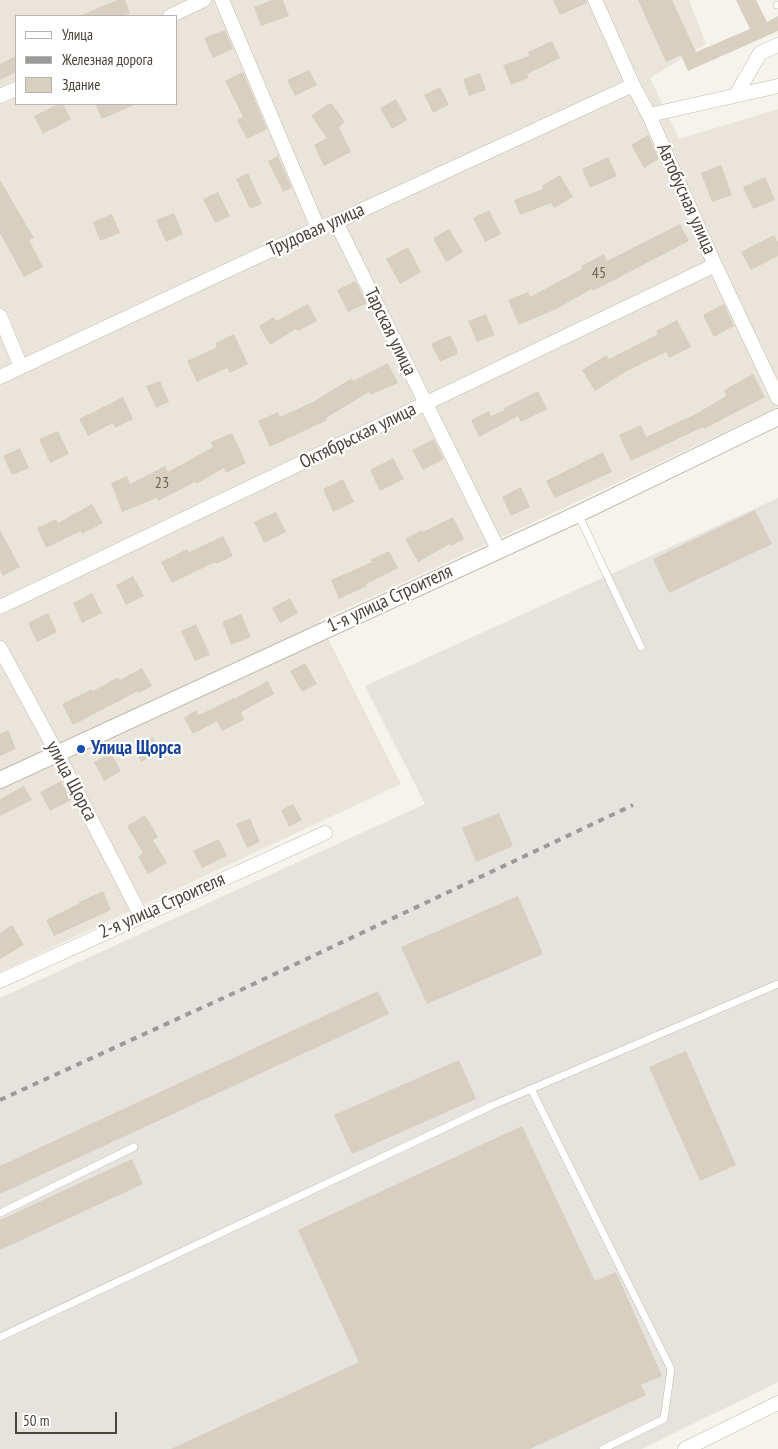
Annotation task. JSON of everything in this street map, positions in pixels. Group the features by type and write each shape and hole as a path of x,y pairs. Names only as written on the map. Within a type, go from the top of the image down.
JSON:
{"street":[{"path":"172,15 204,0"},
{"path":"222,0 318,228"},
{"name":"Автобусная улица","path":"595,0 633,85 649,115 715,265 778,398"},
{"path":"736,95 760,53 778,45"},
{"name":"Трудовая улица","path":"0,377 318,228 336,222 633,85"},
{"path":"649,115 778,86"},
{"path":"0,96 15,89"},
{"name":"Тарская улица","path":"336,222 498,549"},
{"name":"Октябрьская улица","path":"0,607 715,265"},
{"path":"0,316 21,367"},
{"name":"1-я улица Строителя","path":"0,780 498,549 578,514 775,420"},
{"name":"улица Щорса","path":"0,648 57,753 141,916"},
{"name":"2-я улица Строителя","path":"0,981 325,833"},
{"path":"691,1447 778,1402"}],"lane":[{"path":"578,514 641,647"},
{"path":"0,1337 491,1106 778,984"},
{"path":"531,1089 671,1369 664,1419 603,1449"},
{"path":"0,1214 134,1147"}],"shaded area":[{"path":"0,0 689,0 706,44 650,78 679,139 778,109 778,407 319,621 401,784 0,972"},
{"path":"778,498 778,1382 642,1449 0,1449 0,998 425,804 365,686"}],"building":[{"path":"117,0 125,0 130,13 125,15 81,15"},
{"path":"272,0 283,0 289,16 261,26 254,7"},
{"path":"553,0 586,0 587,3 560,15"},
{"path":"638,0 672,0 696,52 750,29 736,0 756,0 767,22 778,16 778,31 688,71 681,55 666,62"},
{"path":"225,30 233,49 213,58 204,38"},
{"path":"552,41 560,58 527,74 528,78 511,85 503,65 529,56 528,52"},
{"path":"15,56 15,72 0,80 0,64"},
{"path":"309,70 317,85 295,96 287,80"},
{"path":"243,72 267,129 247,139 237,120 243,117 225,81"},
{"path":"480,73 486,90 469,96 463,79"},
{"path":"440,87 449,105 433,113 424,95"},
{"path":"396,99 407,120 392,129 380,108"},
{"path":"328,104 332,104 345,122 339,127 351,152 324,166 314,145 327,138 311,116"},
{"path":"56,105 64,105 71,119 43,134 34,116"},
{"path":"95,105 134,105 102,119"},
{"path":"648,135 659,159 644,168 631,145"},
{"path":"278,156 292,188 283,192 268,161"},
{"path":"608,157 617,176 590,188 582,169"},
{"path":"721,165 732,195 712,202 701,173"},
{"path":"248,173 262,204 250,209 236,179"},
{"path":"560,175 573,197 554,208 551,203 520,215 514,200 543,189 542,186"},
{"path":"765,177 775,200 753,209 743,187"},
{"path":"0,180 34,238 29,240 43,267 24,277 0,233"},
{"path":"218,192 230,216 215,223 203,199"},
{"path":"489,210 501,234 485,242 473,218"},
{"path":"174,213 183,234 166,242 156,220"},
{"path":"112,214 120,233 100,241 93,222"},
{"path":"680,224 689,241 593,291 592,289 556,309 519,325 508,300 528,292 530,297 582,269 581,266 604,254 607,261"},
{"path":"449,229 463,252 446,262 433,238"},
{"path":"774,235 778,242 778,256 751,270 741,252"},
{"path":"408,247 421,272 400,284 386,259"},
{"path":"355,281 367,303 348,312 337,290"},
{"path":"308,304 317,321 298,331 296,329 270,345 259,326 274,317 276,321"},
{"path":"724,304 734,326 714,337 703,315"},
{"path":"486,314 495,335 477,342 468,321"},
{"path":"677,320 691,347 669,358 666,352 625,372 595,391 582,370 607,355 609,359 658,334 656,331"},
{"path":"234,334 248,364 230,373 227,368 197,382 187,361 217,347 215,343"},
{"path":"450,335 457,349 457,354 440,362 431,344"},
{"path":"388,363 398,383 370,395 369,392 326,418 327,420 270,447 258,421 278,412 280,417 313,402 352,378 353,381"},
{"path":"753,374 765,397 704,429 703,427 631,461 619,435 641,425 646,437 696,414 726,396 724,390"},
{"path":"160,381 169,402 156,408 146,386"},
{"path":"538,391 547,409 521,422 518,416 479,437 471,420 489,411 491,416 505,410 504,408"},
{"path":"123,397 133,419 115,428 113,423 88,436 79,419"},
{"path":"58,431 69,454 50,463 39,439"},
{"path":"232,433 246,463 226,473 224,468 196,484 195,482 158,501 157,498 122,512 111,483 127,476 130,484 165,466 168,472 213,447 211,442"},
{"path":"434,439 444,459 423,470 412,450"},
{"path":"20,448 29,468 12,475 3,456"},
{"path":"603,452 612,472 555,498 546,481"},
{"path":"393,458 404,479 380,491 370,470"},
{"path":"343,479 354,502 333,512 323,489"},
{"path":"521,487 530,507 511,516 502,497"},
{"path":"92,504 103,523 82,534 81,531 46,548 37,528 56,519 58,523"},
{"path":"755,510 772,544 669,593 653,559"},
{"path":"276,512 286,532 264,543 254,522"},
{"path":"453,517 464,539 451,546 450,544 418,562 405,539 421,530 423,532"},
{"path":"0,530 20,567 3,576 0,570"},
{"path":"223,536 233,556 216,564 215,562 172,583 161,562 187,549 189,552"},
{"path":"389,551 398,568 366,584 367,586 339,599 331,580 372,562 370,560"},
{"path":"133,576 144,596 126,605 116,585"},
{"path":"92,593 102,613 82,623 73,603"},
{"path":"290,598 298,613 280,623 272,608"},
{"path":"48,613 57,632 37,642 28,623"},
{"path":"241,614 251,637 231,645 222,622"},
{"path":"196,624 210,655 195,661 181,631"},
{"path":"305,663 317,684 302,692 290,671"},
{"path":"142,668 152,686 139,693 138,691 73,725 62,704 92,689 93,691 118,677 120,680"},
{"path":"268,681 274,694 241,712 244,720 222,731 217,721 193,734 184,718 196,710 199,715"},
{"path":"8,730 16,749 0,756 0,734"},
{"path":"153,737 160,752 141,762 133,746"},
{"path":"111,753 121,771 104,781 94,762"},
{"path":"61,781 71,800 50,811 40,792"},
{"path":"24,786 32,800 0,816 0,799"},
{"path":"293,804 302,820 289,827 281,810"},
{"path":"499,813 513,846 476,862 462,828"},
{"path":"145,815 158,837 153,840 167,863 148,874 138,857 143,853 127,826"},
{"path":"250,818 260,842 247,848 236,824"},
{"path":"219,839 227,856 202,868 193,851"},
{"path":"103,891 111,910 54,936 46,920"},
{"path":"518,896 543,954 427,1004 401,947"},
{"path":"12,925 24,945 0,959 0,933"},
{"path":"378,991 389,1014 0,1194 0,1166"},
{"path":"686,1051 736,1165 700,1181 649,1067"},
{"path":"459,1060 476,1099 352,1154 334,1115"},
{"path":"522,1126 595,1281 616,1272 662,1376 641,1385 646,1395 530,1449 171,1449 359,1362 298,1230"},
{"path":"132,1159 143,1184 0,1250 0,1220"}],"railway":[{"path":"0,1100 245,988 633,805"}],"place":[{"name":"Улица Щорса","path":"81,749"}]}
